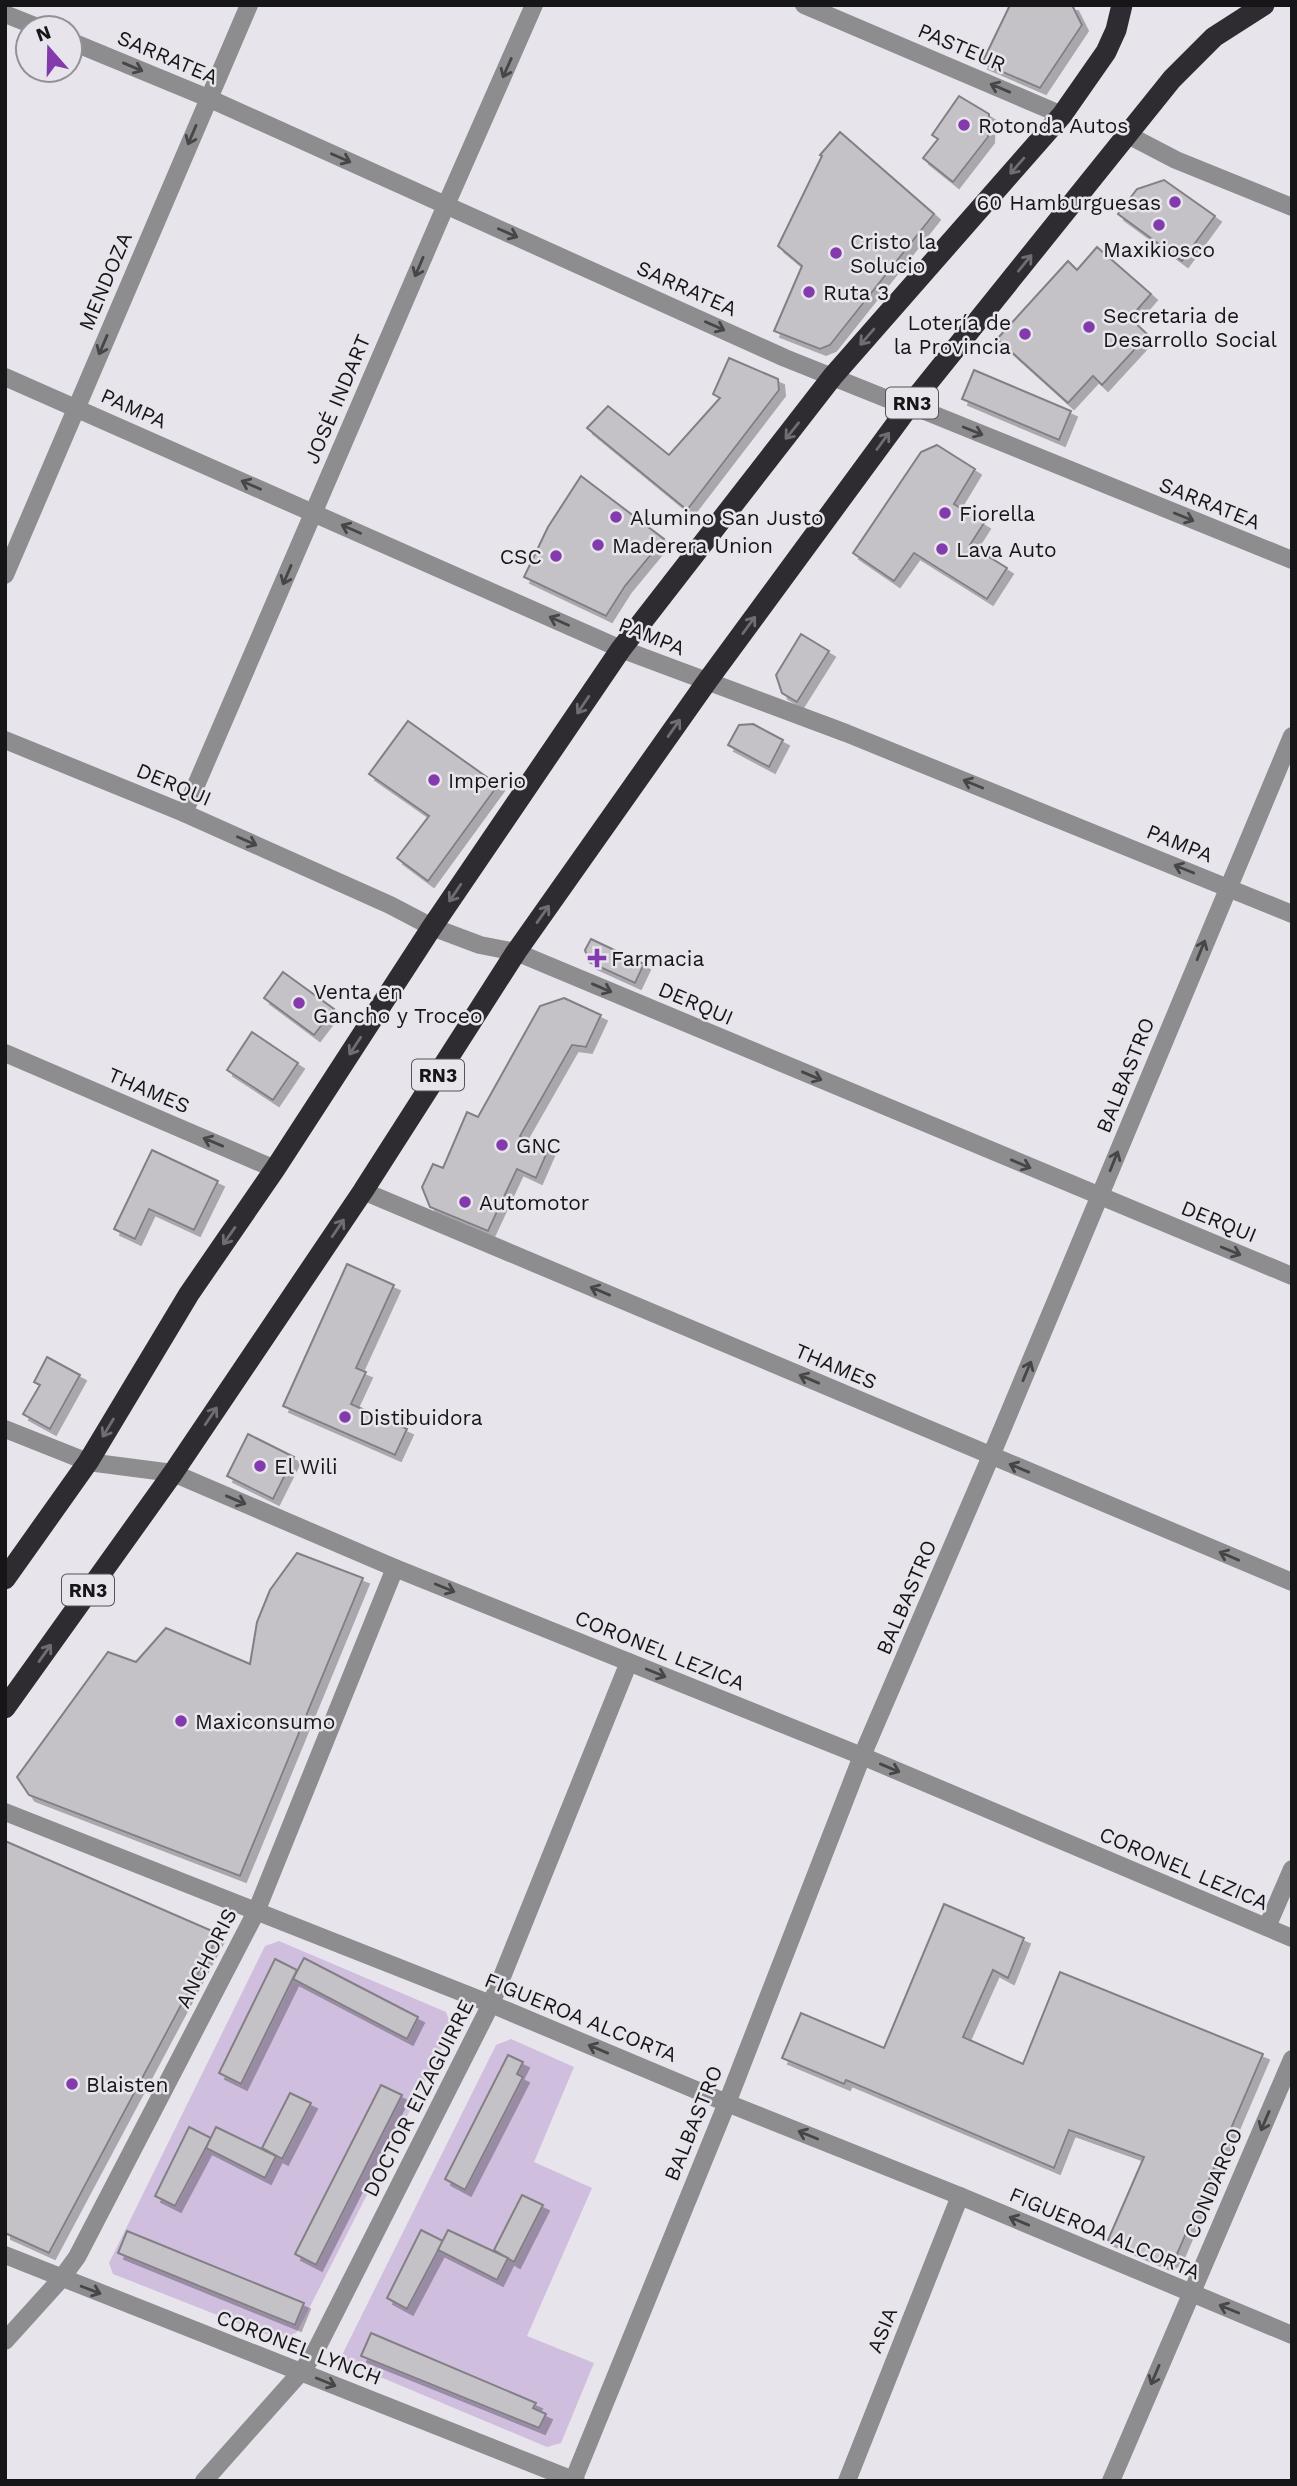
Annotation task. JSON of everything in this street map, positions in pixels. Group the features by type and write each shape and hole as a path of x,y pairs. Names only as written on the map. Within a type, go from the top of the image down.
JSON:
{"highway":[{"path":"5,1579 88,1462 189,1294 621,649 833,376 1062,115 1106,52 1116,30 1122,5"},
{"name":"RN3","path":"5,1708 173,1473 363,1191 516,952 708,680 910,405 1172,79 1214,37 1264,5"}],"street":[{"name":"MENDOZA","path":"5,575 249,5"},
{"name":"JOSÉ INDART","path":"184,813 534,5"},
{"name":"PASTEUR","path":"804,5 1062,115"},
{"name":"SARRATEA","path":"84,47 208,98 785,358 910,405 1292,560"},
{"path":"1128,135 1176,160 1292,207"},
{"name":"PAMPA","path":"5,377 621,649 872,743 1292,914"},
{"name":"BALBASTRO","path":"574,2480 727,2102 862,1756 991,1456 1292,736"},
{"name":"DERQUI","path":"5,740 184,813 390,905 432,928 480,945 516,952 1292,1276"},
{"name":"THAMES","path":"5,1053 275,1169"},
{"name":"THAMES","path":"363,1191 1292,1582"},
{"name":"CORONEL LEZICA","path":"5,1429 88,1462 173,1473 395,1568 862,1756 1292,1938"},
{"name":"ANCHORIS","path":"5,2341 77,2257 256,1912 395,1568"},
{"name":"DOCTOR EIZAGUIRRE","path":"204,2481 314,2354 491,2004 629,1662"},
{"name":"FIGUEROA ALCORTA","path":"5,1812 491,2004 1292,2335"},
{"path":"1267,1927 1292,1870"},
{"name":"CONDARCO","path":"1111,2481 1292,2059"},
{"name":"ASIA","path":"847,2481 960,2196"},
{"name":"CORONEL LYNCH","path":"5,2255 574,2480"}],"shaded area":[{"path":"279,1941 446,2012 452,2028 297,2332 281,2340 113,2274 109,2263 265,1946","holes":["275,1959 297,1969 240,2084 219,2073","304,1959 418,2017 407,2038 293,1979","381,2085 401,2095 316,2265 296,2254","290,2093 311,2104 282,2159 262,2148","211,2138 265,2178 206,2148 176,2206 156,2196","128,2231 303,2303 295,2324 119,2253"]},
{"path":"511,2039 574,2067 534,2162 592,2188 527,2336 594,2363 561,2443 547,2447 347,2363 343,2353 496,2045","holes":["508,2055 523,2062 517,2074 523,2077 465,2189 445,2179","522,2195 513,2262 494,2251","421,2230 443,2241 448,2230 507,2259 496,2280 438,2250 406,2309 387,2298","371,2333 535,2402 533,2408 546,2414 539,2428 361,2356"]}],"building":[{"path":"1010,5 1072,5 1082,25 1040,88 982,63"},
{"name":"Rotonda Autos","path":"959,96 989,114 988,137 953,182 923,158 938,139 932,135"},
{"path":"840,132 934,214 830,345 820,349 774,331 802,266 778,246 822,156 820,155"},
{"path":"1164,180 1215,216 1182,261 1118,214 1137,189"},
{"path":"1097,247 1151,294 1130,318 1148,335 1102,385 1093,376 1068,403 997,339 1068,261 1077,270"},
{"path":"729,358 778,379 779,390 687,510 587,428 608,406 669,455 720,398 713,394"},
{"path":"974,370 1071,411 1059,440 962,399"},
{"path":"937,445 975,469 954,504 984,523 970,545 1007,568 987,599 914,553 894,581 853,553 921,452"},
{"path":"581,476 664,539 625,586 606,616 524,577 548,527"},
{"path":"801,634 829,651 797,702 782,693 776,675"},
{"name":"Imperio","path":"408,721 498,785 428,881 397,858 429,816 369,774"},
{"path":"753,724 783,740 769,767 728,745 739,725"},
{"path":"591,939 644,964 635,983 589,962 585,950"},
{"name":"Venta en Gancho y Troceo","path":"283,972 334,1009 314,1035 264,998"},
{"path":"564,998 601,1015 586,1047 572,1045 520,1136 549,1148 536,1178 517,1169 488,1231 430,1207 422,1187 433,1164 443,1168 467,1112 478,1117 540,1006"},
{"path":"252,1032 298,1063 273,1100 227,1070"},
{"path":"152,1150 218,1181 194,1230 149,1209 135,1239 114,1229"},
{"path":"347,1264 394,1285 356,1368 366,1372 351,1404 407,1429 395,1455 283,1406"},
{"path":"47,1357 80,1375 50,1429 23,1414 40,1385 34,1382"},
{"name":"El Wili","path":"248,1434 294,1457 273,1499 227,1476"},
{"name":"Maxiconsumo","path":"297,1553 363,1578 240,1876 29,1795 17,1777 108,1652 136,1662 166,1628 250,1664 257,1622 270,1590"},
{"name":"Blaisten","path":"5,1841 219,1934 49,2253 5,2233"},
{"path":"944,1904 1024,1938 1008,1978 993,1970 963,2037 1023,2064 1060,1972 1263,2054 1175,2259 1164,2264 1108,2240 1144,2157 1069,2130 1054,2168 846,2080 844,2084 782,2058 801,2013 884,2048"},
{"path":"304,1958 418,2017 407,2039 293,1979"},
{"path":"275,1959 297,1970 241,2084 219,2073"},
{"path":"508,2055 523,2062 517,2074 523,2077 465,2190 445,2179"},
{"path":"381,2085 402,2095 316,2265 295,2254"},
{"path":"290,2093 311,2103 282,2159 262,2148"},
{"path":"189,2127 211,2138 175,2206 155,2196"},
{"path":"216,2127 276,2156 265,2178 206,2148"},
{"path":"522,2195 543,2205 514,2262 494,2250"},
{"path":"421,2230 443,2241 407,2309 387,2298"},
{"path":"448,2230 508,2258 497,2280 438,2250"},
{"path":"127,2231 304,2303 295,2325 118,2253"},
{"path":"371,2333 536,2403 533,2408 546,2414 539,2428 361,2356"}],"place":[{"name":"Rotonda Autos","path":"964,125"},
{"name":"60 Hamburguesas","path":"1175,202"},
{"name":"Maxikiosco","path":"1159,225"},
{"name":"Cristo la Solucio","path":"836,253"},
{"name":"Ruta 3","path":"809,292"},
{"name":"Secretaria de Desarrollo Social","path":"1089,327"},
{"name":"Lotería de la Provincia","path":"1025,334"},
{"name":"Fiorella","path":"945,513"},
{"name":"Alumino San Justo","path":"616,517"},
{"name":"Maderera Union","path":"598,545"},
{"name":"Lava Auto","path":"942,549"},
{"name":"CSC","path":"556,556"},
{"name":"Imperio","path":"434,780"},
{"name":"Farmacia","path":"597,958"},
{"name":"Venta en Gancho y Troceo","path":"299,1003"},
{"name":"GNC","path":"502,1145"},
{"name":"Automotor","path":"465,1202"},
{"name":"Distibuidora","path":"345,1417"},
{"name":"El Wili","path":"260,1466"},
{"name":"Maxiconsumo","path":"181,1721"},
{"name":"Blaisten","path":"72,2084"}]}
